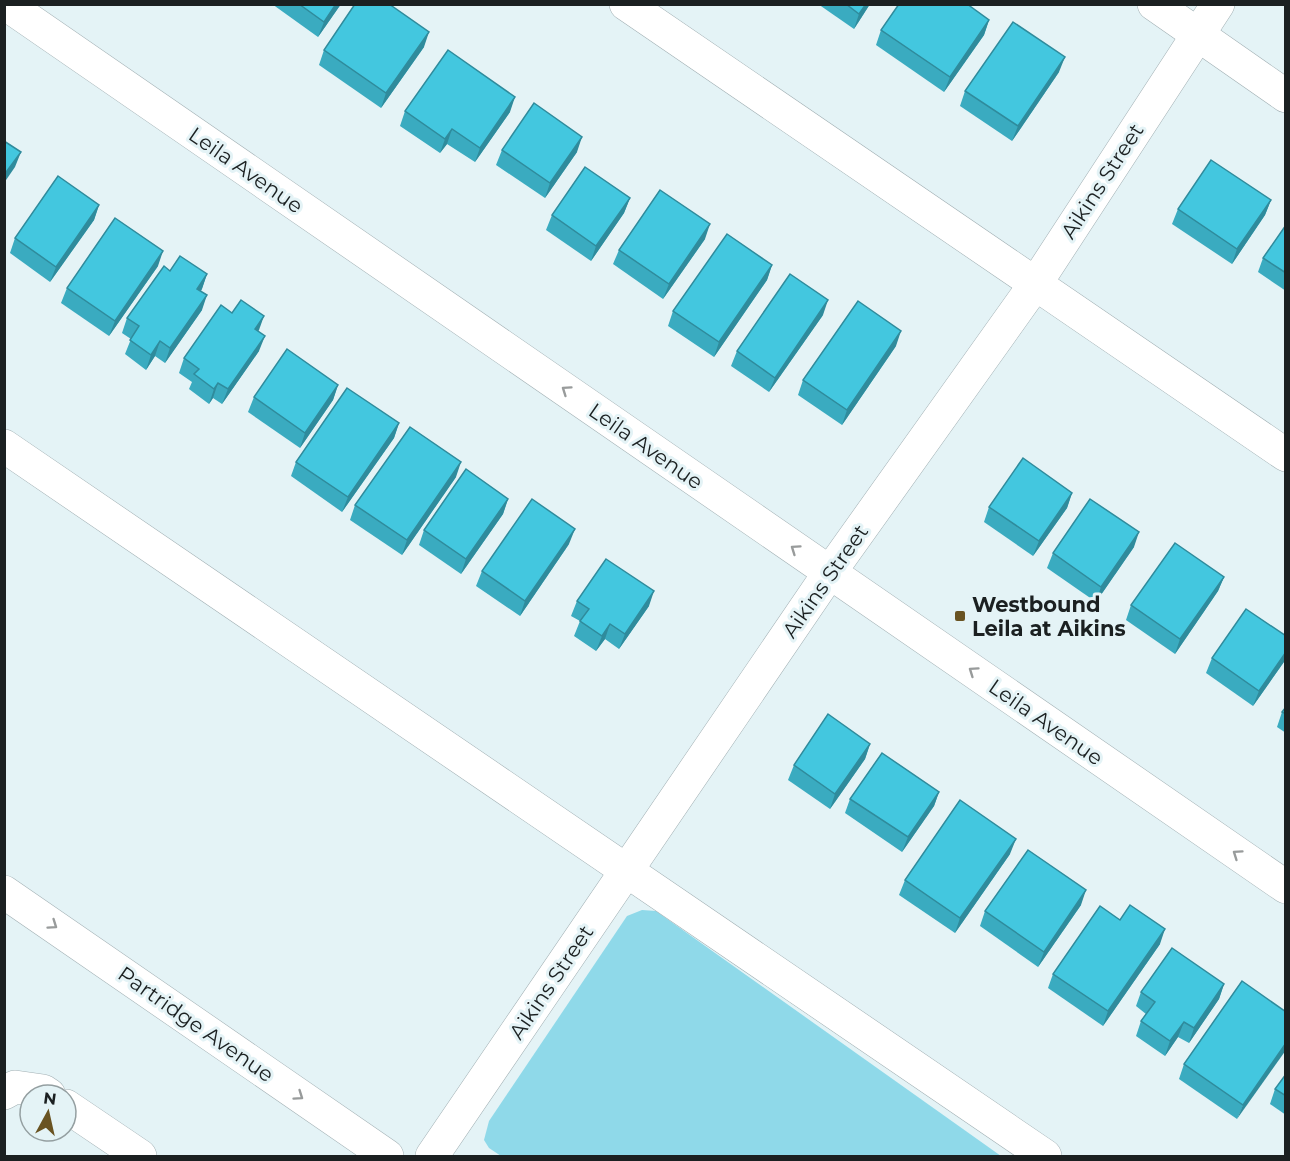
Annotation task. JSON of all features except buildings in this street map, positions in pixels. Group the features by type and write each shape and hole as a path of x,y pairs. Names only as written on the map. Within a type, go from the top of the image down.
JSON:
{"main road":[{"name":"Leila Avenue","path":"6,4 1286,887"},
{"path":"626,4 1286,455"},
{"path":"1154,4 1286,96"},
{"name":"Aikins Street","path":"432,1156 830,573 1036,283 1218,4"},
{"path":"4,446 1045,1156"},
{"name":"Partridge Avenue","path":"4,892 387,1156"},
{"path":"4,1093 18,1087"},
{"path":"78,1114 140,1156"}],"shaded area":[{"path":"642,910 656,911 1001,1156 501,1156 489,1148 484,1140 489,1121 627,916"}],"place":[{"name":"Westbound Leila at Aikins","path":"960,616"}]}
